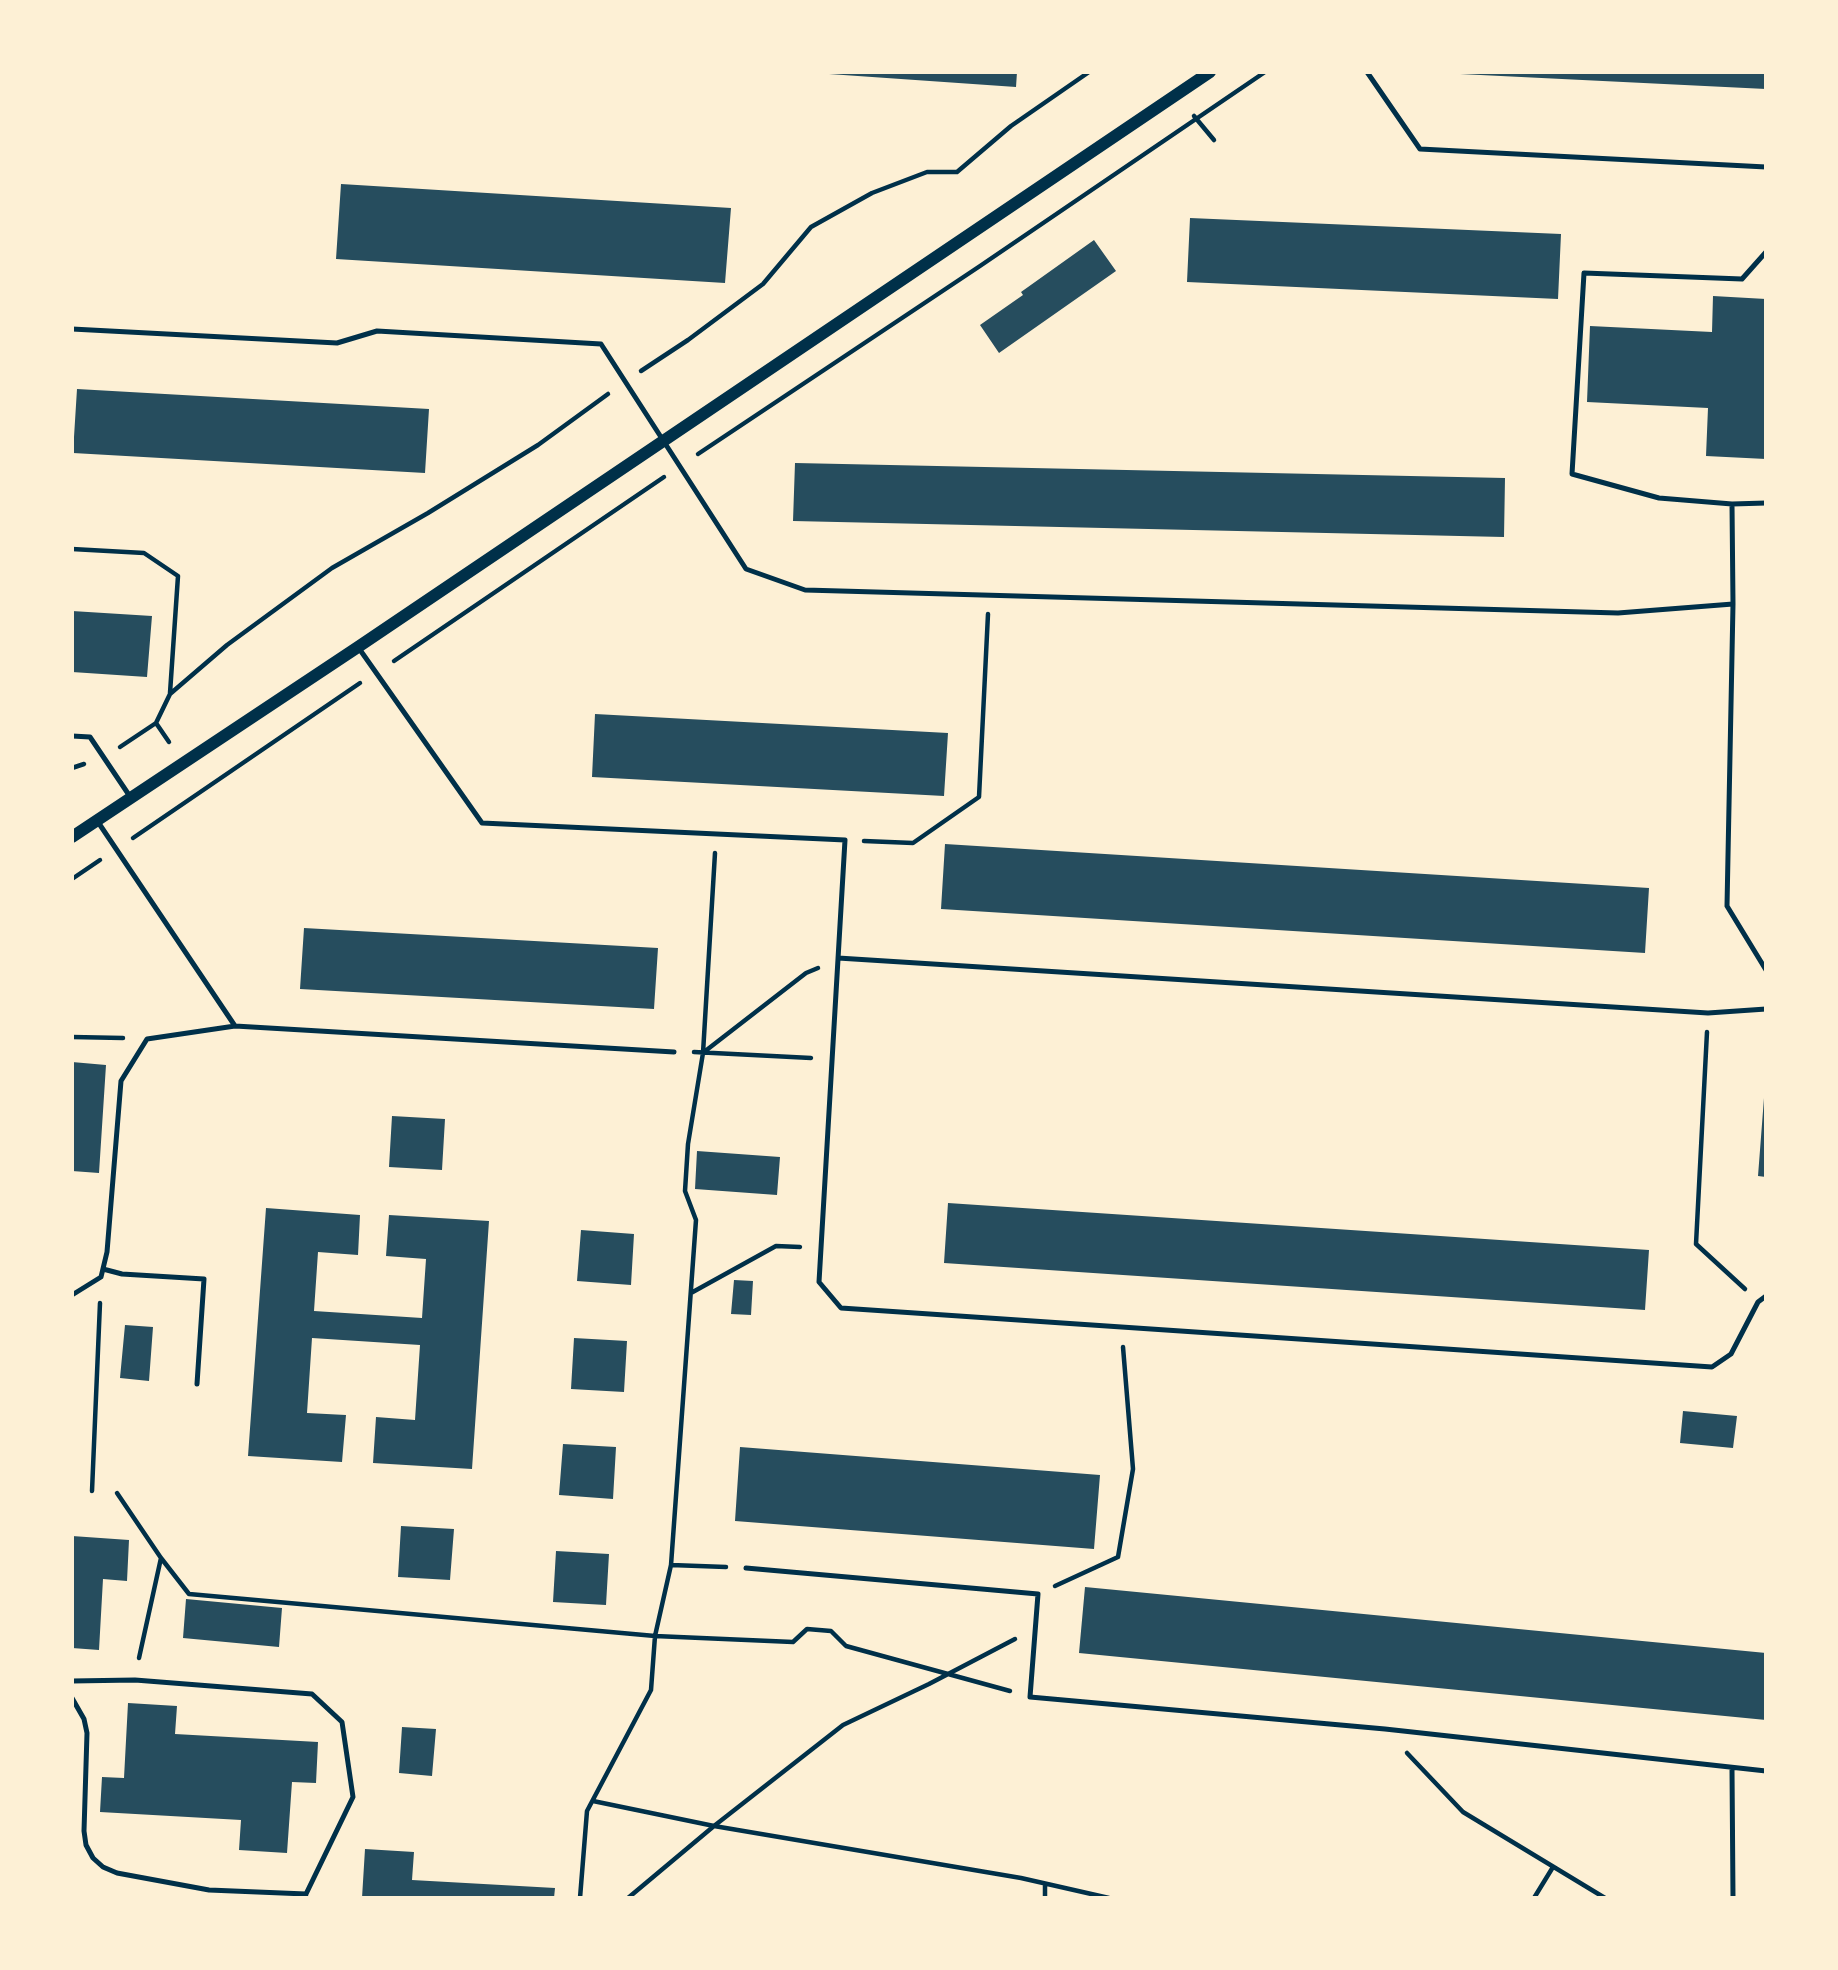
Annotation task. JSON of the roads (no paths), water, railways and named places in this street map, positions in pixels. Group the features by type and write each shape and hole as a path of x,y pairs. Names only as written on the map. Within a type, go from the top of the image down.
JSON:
{"street":[{"path":"72,837 358,647 1202,74"}],"lane":[{"path":"1367,72 1420,149 1766,167"},
{"path":"1766,252 1742,279 1584,273 1572,474 1659,498 1732,504 1766,503"},
{"path":"72,329 337,343 377,331 601,344 746,569 805,590 1618,612 1733,604"},
{"path":"1732,504 1733,604 1727,906 1766,970"},
{"path":"358,647 482,823 845,841 820,1282 841,1308 1712,1367 1731,1354 1758,1302 1766,1296"},
{"path":"72,736 90,737 131,798"},
{"path":"97,820 235,1026"},
{"path":"838,958 1708,1013 1766,1009"},
{"path":"72,1296 101,1277 107,1252 121,1081 147,1039 235,1026 674,1052"},
{"path":"103,1269 122,1274 204,1279 197,1384"},
{"path":"746,1568 1038,1594 1030,1697 1385,1729 1766,1771"},
{"path":"72,1681 135,1680 312,1694 342,1722 353,1797 305,1896 209,1890 103,1867 93,1858 86,1846 84,1831 87,1733 84,1719 72,1698"},
{"path":"1732,1769 1733,1898"}]}
